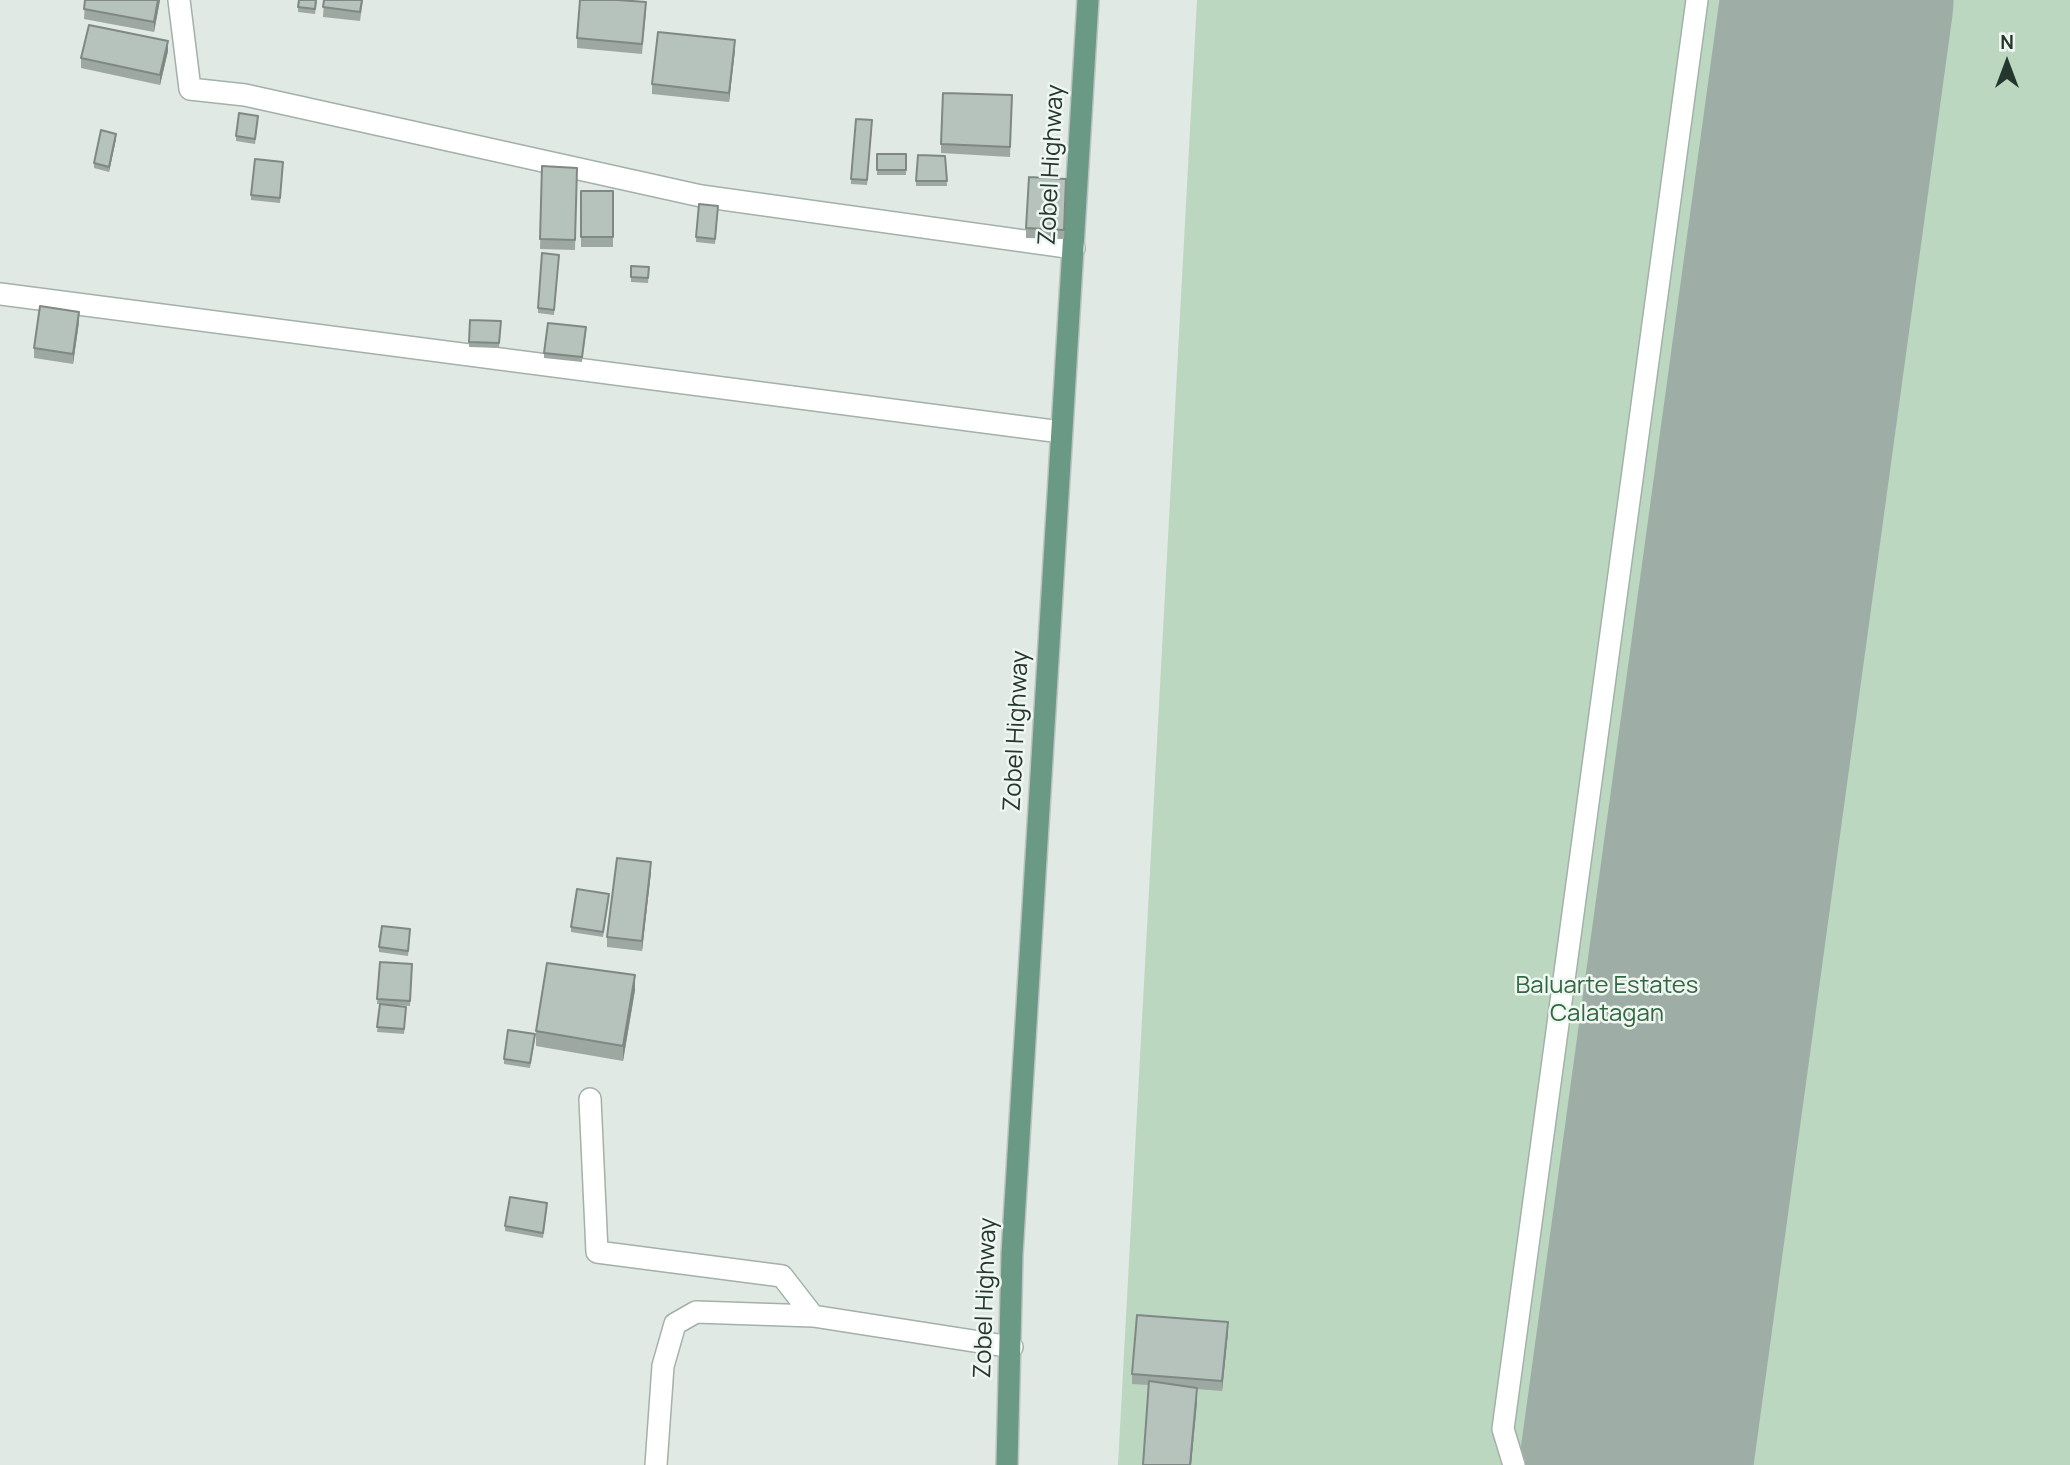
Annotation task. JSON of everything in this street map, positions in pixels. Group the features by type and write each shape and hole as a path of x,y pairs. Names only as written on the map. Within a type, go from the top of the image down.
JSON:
{"main road":[{"name":"Zobel Highway","path":"1007,1465 1013,1240 1088,0"}],"street":[{"path":"179,0 190,89 245,95 701,196 1074,248"},
{"path":"1514,1465 1503,1429 1697,0"},
{"path":"0,294 1060,432"},
{"path":"590,1099 597,1252 782,1276 813,1316"},
{"path":"656,1465 663,1366 676,1324 696,1312 813,1316 1012,1346"}],"green space":[{"name":"Baluarte Estates Calatagan","path":"1197,0 2070,0 2070,1465 1118,1465"}],"building":[{"path":"85,0 158,0 154,22 84,9"},
{"path":"299,0 316,0 315,9 298,7"},
{"path":"324,0 362,0 360,12 323,7"},
{"path":"580,0 646,2 642,44 577,38"},
{"path":"89,25 168,41 160,75 81,58"},
{"path":"658,32 735,40 729,93 652,84"},
{"path":"943,93 1012,95 1010,147 941,144"},
{"path":"239,113 258,116 255,139 236,136"},
{"path":"856,119 872,120 867,180 851,179"},
{"path":"101,130 116,134 109,167 94,163"},
{"path":"877,154 906,154 906,170 877,170"},
{"path":"918,155 945,156 947,181 916,181"},
{"path":"255,159 283,162 280,198 251,195"},
{"path":"542,166 577,168 575,240 540,239"},
{"path":"1029,177 1066,179 1064,230 1026,228"},
{"path":"581,191 613,191 613,237 581,237"},
{"path":"699,204 718,206 715,239 696,237"},
{"path":"542,253 559,255 554,310 538,308"},
{"path":"631,266 649,267 648,278 631,277"},
{"path":"40,306 79,312 73,354 34,348"},
{"path":"470,320 501,321 499,343 469,342"},
{"path":"548,323 586,327 582,357 544,353"},
{"path":"617,858 651,862 642,941 607,937"},
{"path":"577,889 609,894 603,932 571,927"},
{"path":"382,926 410,929 408,951 379,947"},
{"path":"380,962 412,964 410,1001 377,999"},
{"path":"547,963 635,975 623,1046 536,1031"},
{"path":"380,1004 406,1007 404,1029 377,1027"},
{"path":"508,1030 535,1034 530,1063 504,1059"},
{"path":"510,1197 547,1203 543,1233 505,1226"},
{"path":"1137,1315 1228,1322 1222,1381 1132,1374"},
{"path":"1149,1381 1197,1388 1190,1465 1143,1465"}],"runway":[{"path":"1636,1465 1837,0"}]}
